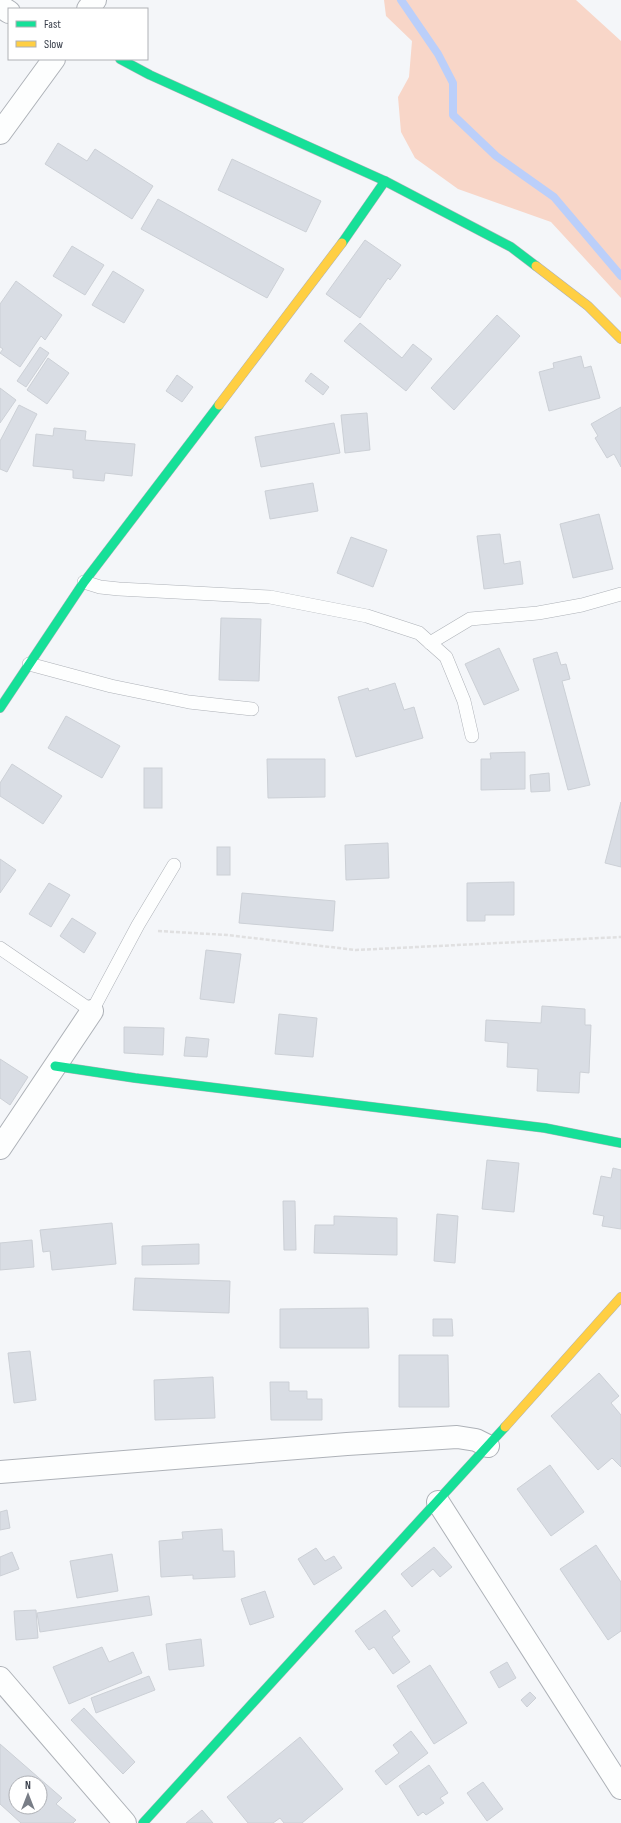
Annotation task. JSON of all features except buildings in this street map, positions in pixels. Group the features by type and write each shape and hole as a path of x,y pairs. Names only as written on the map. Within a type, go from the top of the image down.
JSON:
{"street":[{"path":"89,8 95,0"},
{"path":"0,133 53,60"},
{"path":"122,60 150,75 385,181 511,247 588,306 621,339"},
{"path":"0,708 84,582 330,260 385,181"},
{"path":"0,1148 92,1011"},
{"path":"55,1066 135,1078 545,1128 621,1142"},
{"path":"143,1823 438,1502 621,1297"},
{"path":"0,1472 347,1444 457,1437 476,1440 488,1446"},
{"path":"438,1502 621,1788"},
{"path":"0,1678 125,1823"}],"lane":[{"path":"84,582 100,587 119,589 270,597 367,616 419,633 446,657 464,701 472,736"},
{"path":"430,642 470,619 538,613 582,605 621,594"},
{"path":"28,664 111,686 174,699 252,709"},
{"path":"0,948 92,1011 138,925 174,865"}],"path":[{"path":"138,925 152,930 177,933 227,935 356,950 621,937"}],"shaded area":[{"path":"384,0 576,0 621,41 621,298 551,222 458,189 415,158 401,132 398,97 409,77 412,41 386,16"}],"waterway":[{"path":"401,0 438,54 453,83 453,115 496,156 554,197 621,276"}],"traffic: fast":[{"path":"122,60 150,75 385,181 511,247 536,266"},
{"path":"342,243 385,181"},
{"path":"0,708 84,582 219,405"},
{"path":"55,1066 135,1078 545,1128 621,1143"},
{"path":"143,1823 505,1427"}],"traffic: slow":[{"path":"219,405 342,243"},
{"path":"536,266 588,306 621,339"},
{"path":"505,1427 621,1297"}]}
